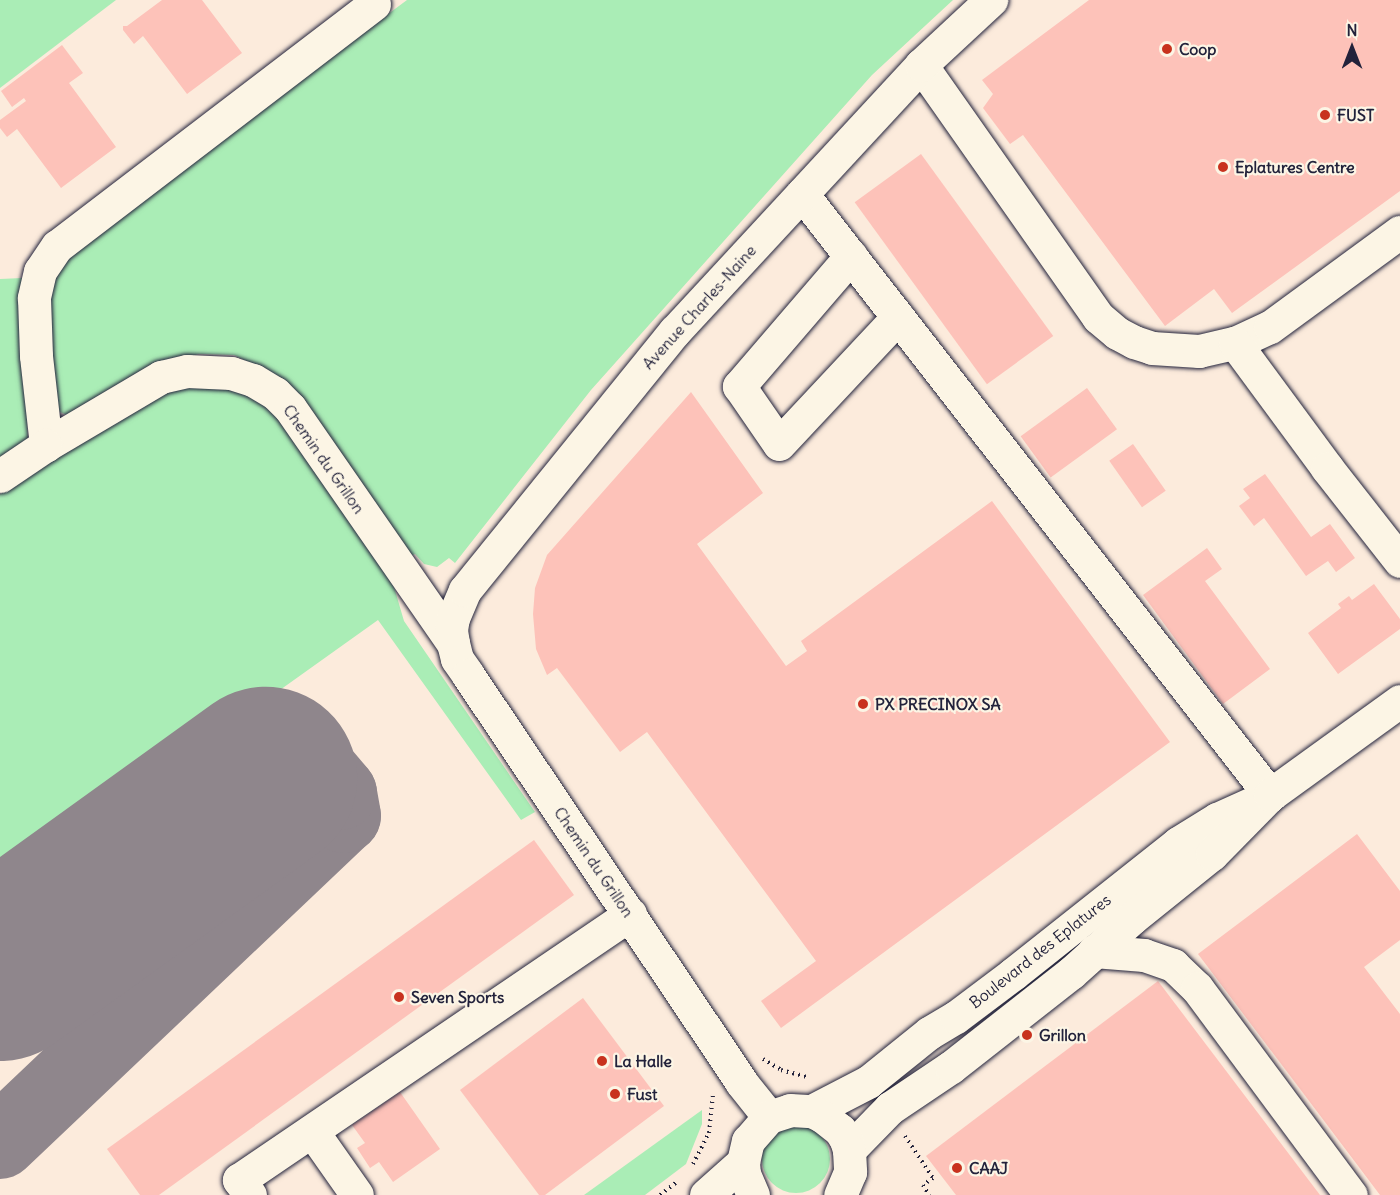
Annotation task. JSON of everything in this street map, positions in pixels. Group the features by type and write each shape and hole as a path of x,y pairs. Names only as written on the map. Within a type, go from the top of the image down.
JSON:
{"street":[{"name":"Avenue Charles-Naine","path":"453,644 451,630 453,618 465,590 675,331 921,65 991,0"},
{"path":"46,445 36,356 34,297 40,271 57,246 375,4"},
{"path":"921,65 1098,316 1117,333 1152,348 1199,351 1235,343 1270,327 1400,232"},
{"path":"802,194 1270,795"},
{"path":"851,256 739,386 779,444 898,316"},
{"path":"1235,343 1327,468 1400,561"},
{"name":"Chemin du Grillon","path":"0,476 46,445 161,377 187,371 231,373 253,381 275,393 290,408 453,644 457,659 741,1082 769,1117"},
{"name":"Boulevard des Eplatures","path":"849,1150 890,1108 951,1066 1071,973 1094,951 1212,854 1270,795 1400,701"},
{"name":"Boulevard des Eplatures","path":"812,1112 868,1082 928,1033 956,1017 1013,974 1178,843 1217,819 1270,795"},
{"path":"250,1195 239,1180 630,914"},
{"path":"1094,951 1144,956 1173,965 1197,988 1351,1195"},
{"path":"753,1195 744,1174 743,1162 748,1141 769,1117 790,1110 812,1112 822,1116 840,1130 849,1150 850,1172 840,1195"},
{"path":"312,1131 357,1195"},
{"path":"706,1195 743,1162"}],"path":[{"path":"757,1053 781,1070 804,1077 815,1077"},
{"path":"904,1135 933,1178 923,1185 929,1195"}],"green space":[{"path":"0,0 116,0 0,88"},
{"path":"407,0 953,0 872,75 591,390 455,563 449,558 437,567 424,564 415,554 407,558 279,377 234,355 199,354 158,364 72,417 55,410 45,289 63,260 82,242"},
{"path":"22,278 28,443 0,463 0,279"},
{"path":"205,384 243,391 278,408 389,570 404,621 535,812 521,820 378,620 0,890 0,494 156,393"},
{"path":"702,1110 702,1124 686,1164 645,1195 584,1195"},
{"path":"796,1125 809,1128 820,1135 827,1146 830,1159 827,1172 820,1183 809,1190 796,1193 783,1190 772,1183 765,1172 762,1159 765,1146 772,1135 783,1128"}],"building":[{"path":"162,0 202,0 242,53 187,94 143,36 134,44 123,30 123,26 127,26"},
{"name":"Eplatures Centre","path":"1089,0 1400,0 1400,191 1232,313 1214,289 1165,326 1023,135 1010,144 983,108 993,94 982,80"},
{"path":"62,45 83,73 69,83 116,147 61,188 17,129 7,137 0,128 0,120 26,101 24,98 12,107 1,91"},
{"path":"921,154 1053,336 987,384 855,202"},
{"path":"1087,388 1117,429 1051,477 1021,436"},
{"name":"PX PRECINOX SA","path":"691,392 763,493 697,544 786,666 807,651 801,641 992,501 1170,742 781,1028 761,1001 816,961 647,732 620,752 557,668 547,675 536,649 533,614 535,588 547,555"},
{"path":"1133,444 1166,491 1142,507 1109,461"},
{"path":"1265,474 1311,537 1330,524 1355,558 1336,572 1328,561 1306,576 1264,518 1254,526 1239,506 1250,498 1243,489"},
{"path":"1207,548 1222,569 1205,581 1270,669 1223,704 1143,595"},
{"path":"1374,584 1400,619 1400,629 1338,674 1308,633 1341,608 1338,604 1349,596 1352,600"},
{"path":"1357,834 1400,891 1400,940 1364,967 1400,1014 1400,1195 1380,1195 1198,954"},
{"path":"534,840 574,895 159,1195 140,1195 107,1149"},
{"path":"1158,981 1320,1195 956,1195 926,1156"},
{"path":"583,998 664,1106 545,1195 539,1195 460,1090"},
{"path":"400,1092 440,1149 393,1182 379,1162 370,1168 357,1148 365,1143 352,1125"}],"taxiway":[{"path":"0,1142 344,816 340,793 312,760 265,778"}],"runway":[{"path":"0,969 265,778"}],"place":[{"name":"Coop","path":"1167,49"},
{"name":"FUST","path":"1325,115"},
{"name":"Eplatures Centre","path":"1223,167"},
{"name":"PX PRECINOX SA","path":"863,704"},
{"name":"Seven Sports","path":"399,997"},
{"name":"Grillon","path":"1027,1035"},
{"name":"La Halle","path":"602,1061"},
{"name":"Fust","path":"615,1094"},
{"name":"CAAJ","path":"957,1168"}]}
